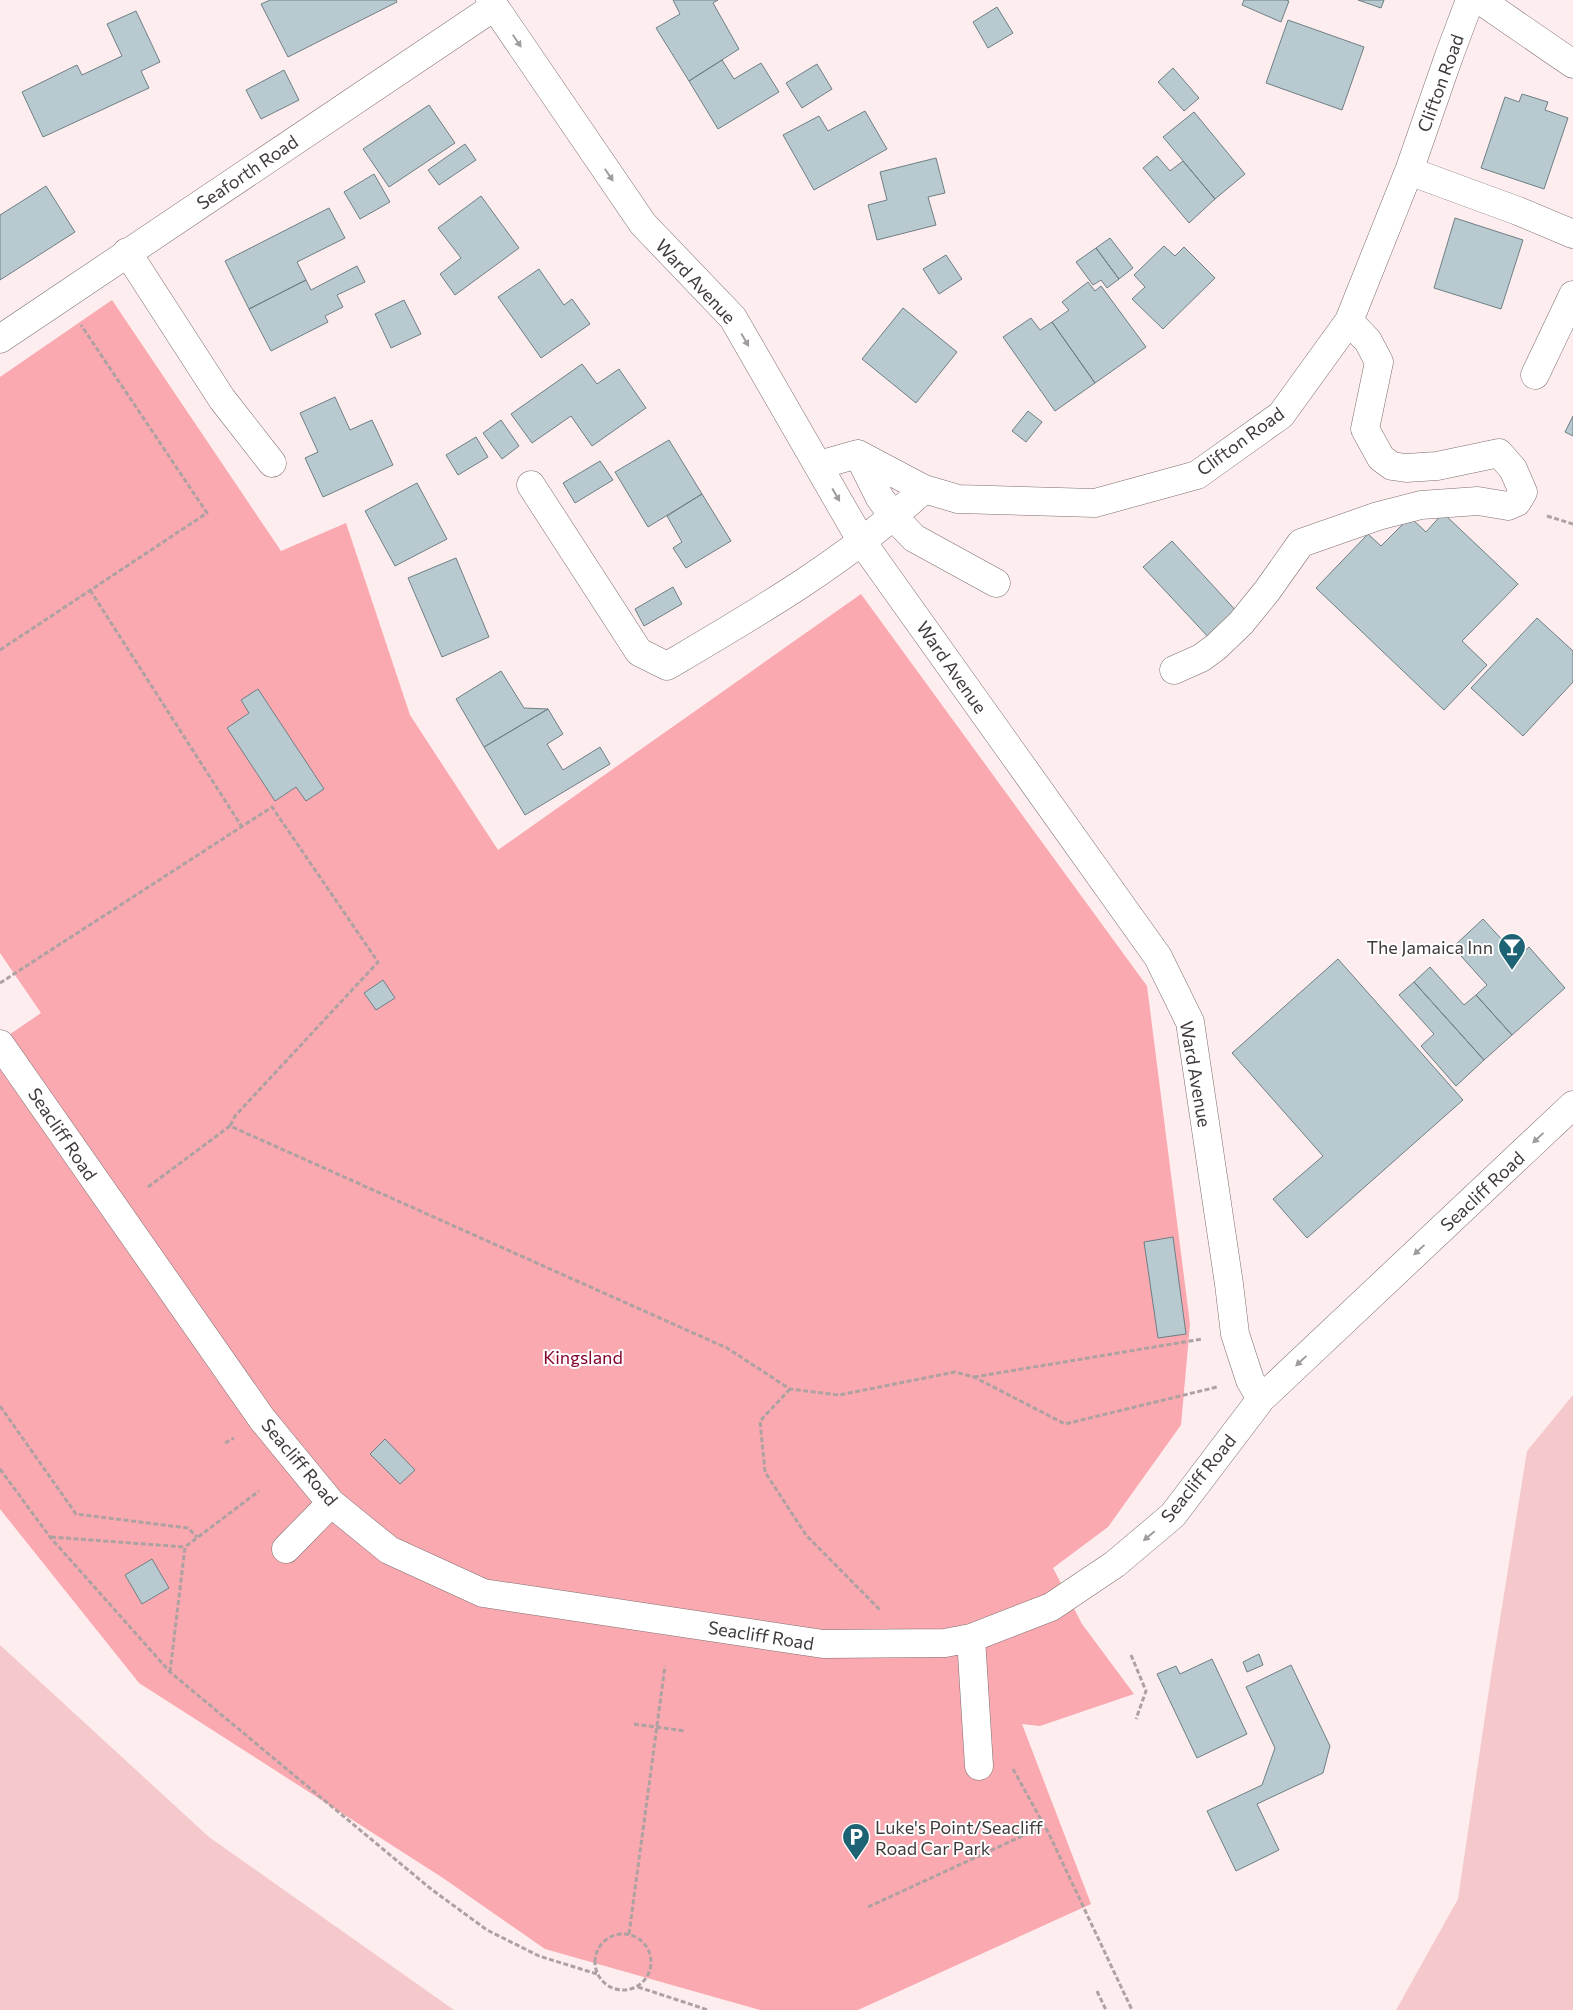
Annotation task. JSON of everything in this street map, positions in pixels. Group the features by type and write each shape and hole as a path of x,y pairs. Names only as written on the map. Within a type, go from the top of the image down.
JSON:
{"street":[{"name":"Clifton Road","path":"858,454 924,489 958,499 1095,503 1197,475 1282,415 1349,320 1409,171 1470,0"},
{"path":"1480,0 1573,64"},
{"name":"Seaforth Road","path":"0,339 492,4"},
{"name":"Ward Avenue","path":"492,4 642,224 733,318 862,542 1158,957 1190,1022 1229,1284 1234,1334 1255,1390"},
{"path":"1409,171 1518,211 1573,234"},
{"path":"127,252 222,400 272,463"},
{"path":"1535,375 1573,295"},
{"path":"1174,670 1201,658 1216,647 1241,623 1267,591 1301,543 1378,516 1421,505 1478,501 1508,506 1517,502 1523,492 1513,469 1499,453 1437,466 1406,468 1392,466 1380,458 1365,429 1379,362 1368,341 1349,320"},
{"path":"819,465 858,454 880,498 894,517 914,538 996,583"},
{"path":"531,484 639,652 667,666 777,601 862,542 894,517 924,489"},
{"name":"Seacliff Road","path":"0,1044 257,1411 331,1503 389,1550 483,1593 824,1644 945,1643 971,1638 1051,1607 1115,1564 1173,1514 1255,1390 1573,1105"},
{"path":"286,1549 331,1503"},
{"path":"971,1638 979,1766"}],"path":[{"path":"0,650 207,513 62,297"},
{"path":"90,590 242,827"},
{"path":"0,983 272,807 378,962 235,1116 230,1126 148,1187"},
{"path":"230,1126 727,1348 790,1389 839,1395 955,1372 974,1377 1065,1424 1255,1390"},
{"path":"974,1377 1234,1334"},
{"path":"790,1389 760,1422 765,1472 806,1535 881,1610"},
{"path":"0,1406 76,1514 188,1528 198,1537"},
{"path":"0,1469 50,1537 170,1672 431,1889 487,1930 539,1956 597,1974"},
{"path":"50,1537 185,1547 259,1491"},
{"path":"170,1672 185,1547"},
{"path":"1131,1655 1146,1691 1136,1719"},
{"path":"629,1934 665,1666"},
{"path":"634,1724 686,1731"},
{"path":"1010,1764 1044,1826 1132,2010"},
{"path":"868,1907 1044,1826"},
{"path":"616,1934 629,1934 642,1940 648,1947 651,1956 650,1973 638,1987 630,1990 611,1988 597,1974 595,1954 607,1938 616,1934"},
{"path":"638,1987 708,2010"},
{"path":"1096,1991 1106,2010"}],"green space":[{"name":"Kingsland","path":"112,300 281,551 346,523 410,715 498,850 861,594 1147,986 1190,1324 1181,1425 1108,1527 1053,1568 1082,1624 1134,1694 1040,1726 1022,1724 1091,1904 858,2010 760,2010 545,1949 443,1878 139,1683 0,1509 0,1041 41,1013 0,953 0,377"}],"shaded area":[{"path":"1573,1395 1573,2010 1396,2010 1458,1899 1527,1451"},
{"path":"0,1645 209,1837 454,2010 0,2010"}],"building":[{"path":"270,0 396,0 397,2 288,57 261,4"},
{"path":"673,0 718,0 713,3 739,49 689,81 656,28 680,14"},
{"path":"1244,0 1289,1 1281,22 1242,5"},
{"path":"1358,0 1384,0 1381,8"},
{"path":"997,7 1013,33 988,48 973,22"},
{"path":"136,11 160,62 141,71 149,88 43,137 22,92 77,65 82,75 122,56 107,24"},
{"path":"1288,20 1364,47 1342,110 1266,83"},
{"path":"722,60 734,79 761,63 779,92 718,129 689,81"},
{"path":"817,64 832,89 802,108 786,83"},
{"path":"1173,68 1199,98 1184,111 1158,82"},
{"path":"284,70 299,100 261,119 246,90"},
{"path":"1522,94 1548,102 1545,110 1568,118 1544,189 1481,168 1505,97 1519,102"},
{"path":"429,105 455,143 389,187 363,149"},
{"path":"865,111 887,149 814,190 783,135 819,116 828,131"},
{"path":"1194,112 1245,174 1215,199 1163,137"},
{"path":"465,144 476,160 439,185 428,170"},
{"path":"1157,156 1170,171 1183,161 1215,199 1189,223 1143,168"},
{"path":"936,158 945,193 928,197 936,225 877,240 868,205 887,200 880,172"},
{"path":"374,174 390,202 360,219 344,192"},
{"path":"46,186 75,232 0,280 0,215"},
{"path":"481,196 519,248 455,295 440,274 461,258 438,228"},
{"path":"329,208 345,238 297,262 306,280 249,309 225,261"},
{"path":"1455,218 1523,240 1501,309 1434,288"},
{"path":"1110,238 1133,268 1119,279 1096,248"},
{"path":"1164,246 1175,256 1184,247 1215,278 1163,329 1132,299 1145,287 1134,275"},
{"path":"1096,248 1119,279 1107,288 1101,280 1093,285 1076,262"},
{"path":"946,255 962,279 939,294 923,269"},
{"path":"357,266 365,282 337,295 343,307 325,316 328,322 271,351 249,309 306,280 311,290"},
{"path":"539,269 564,305 572,299 590,324 541,358 498,297"},
{"path":"1088,282 1095,291 1101,286 1146,347 1095,383 1052,322 1069,310 1062,302"},
{"path":"404,300 421,334 391,348 375,314"},
{"path":"903,308 957,352 916,403 862,359"},
{"path":"1031,318 1040,330 1052,322 1095,383 1055,411 1003,337"},
{"path":"582,364 597,384 619,369 646,408 592,446 571,416 532,443 511,414"},
{"path":"335,397 350,430 372,420 393,465 323,497 305,458 318,452 300,413"},
{"path":"1028,411 1042,422 1026,442 1012,431"},
{"path":"1573,416 1573,436 1565,432"},
{"path":"501,420 519,446 502,459 483,433"},
{"path":"476,437 488,457 458,475 446,455"},
{"path":"669,440 702,494 648,527 615,472"},
{"path":"600,461 613,480 575,503 563,483"},
{"path":"417,483 447,539 395,566 365,511"},
{"path":"702,494 731,541 686,568 673,548 682,542 667,516"},
{"path":"1443,513 1518,584 1462,641 1487,665 1444,710 1316,588 1368,534 1381,546 1410,517 1426,532"},
{"path":"1172,541 1239,614 1211,640 1143,567"},
{"path":"456,558 489,637 442,657 408,578"},
{"path":"673,587 682,604 644,626 635,609"},
{"path":"1537,618 1573,651 1573,682 1523,736 1471,688"},
{"path":"501,671 524,708 548,709 484,747 456,699"},
{"path":"258,689 324,789 306,801 296,787 275,801 227,728 249,713 241,700"},
{"path":"548,709 563,734 547,744 563,770 600,747 610,764 525,815 484,747"},
{"name":"The Jamaica Inn","path":"1483,919 1518,957 1529,947 1565,988 1512,1035 1476,995 1487,985 1453,947"},
{"path":"1338,959 1463,1100 1307,1238 1273,1199 1323,1156 1232,1053"},
{"path":"1430,967 1464,1005 1476,995 1512,1035 1484,1060 1414,982"},
{"path":"383,980 395,998 376,1010 364,993"},
{"path":"1414,982 1484,1060 1456,1086 1421,1046 1434,1034 1399,995"},
{"path":"1173,1237 1186,1334 1158,1338 1144,1242"},
{"path":"385,1439 415,1470 400,1484 370,1454"},
{"path":"152,1559 169,1588 142,1604 125,1575"},
{"path":"1259,1654 1263,1665 1247,1672 1243,1662"},
{"path":"1212,1659 1247,1734 1197,1758 1157,1674 1176,1666 1180,1674"},
{"path":"1291,1665 1330,1746 1323,1773 1257,1804 1279,1850 1236,1871 1207,1811 1262,1785 1275,1748 1246,1687"}],"place":[{"name":"The Jamaica Inn","path":"1512,971"},
{"name":"Luke's Point/Seacliff Road Car Park","path":"856,1861"}]}
